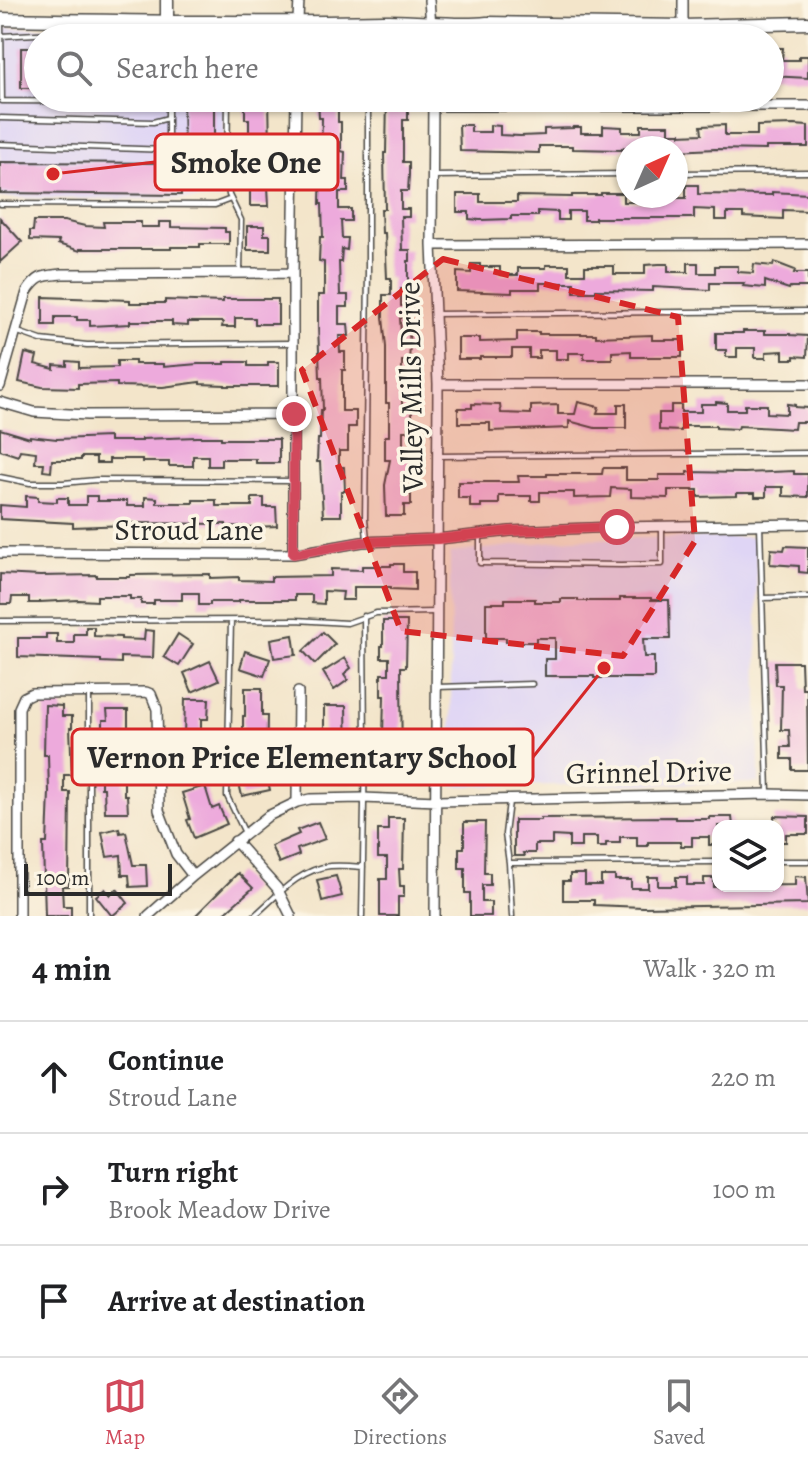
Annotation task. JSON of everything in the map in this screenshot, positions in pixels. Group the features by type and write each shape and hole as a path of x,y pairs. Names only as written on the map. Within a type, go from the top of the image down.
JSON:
{"main road":[{"path":"167,0 167,21"},
{"path":"0,19 60,24"},
{"path":"160,24 167,21 398,21 449,24"},
{"path":"766,24 808,23"},
{"path":"476,24 552,24"}],"street":[{"path":"297,22 299,0"},
{"path":"429,0 432,23"},
{"path":"683,0 683,24"},
{"path":"784,106 808,106"},
{"path":"293,554 296,112"},
{"name":"Valley Mills Drive","path":"433,112 432,245 438,384 435,916"},
{"path":"432,245 808,244"},
{"path":"0,386 27,292 39,277 62,274 293,273"},
{"path":"438,384 808,384"},
{"path":"0,402 34,412 87,415 294,414"},
{"name":"Stroud Lane","path":"0,553 293,554 367,541 438,539 510,531 808,524"},
{"path":"297,802 298,692"},
{"path":"19,916 19,708 24,697 32,693 151,694 157,709 159,810 176,854 193,876"},
{"name":"Grinnel Drive","path":"148,916 268,816 310,799 437,801 808,795"},
{"path":"235,841 281,894 291,916"}],"lane":[{"path":"0,19 1,101 24,101"},
{"path":"1,36 24,35"},
{"path":"0,144 168,150 168,112"},
{"path":"228,112 227,181 241,220 240,273"},
{"path":"367,541 368,112"},
{"path":"0,118 153,122 168,118"},
{"path":"688,173 808,172"},
{"path":"432,176 616,174"},
{"path":"0,204 215,205 231,199"},
{"path":"434,314 808,311"},
{"path":"16,331 41,340 87,345 293,343"},
{"path":"438,456 808,453"},
{"path":"0,477 30,483 96,480 293,481"},
{"path":"760,525 768,794"},
{"path":"480,534 480,563 662,564 662,526"},
{"path":"762,598 808,597"},
{"path":"0,621 296,620 347,623 376,613 437,612"},
{"path":"362,916 364,616"},
{"path":"231,621 226,791 230,806 245,833"},
{"path":"437,687 532,684"},
{"path":"89,693 89,916"},
{"path":"509,799 505,834 512,916"},
{"path":"784,861 808,861"},
{"path":"509,863 712,862"},
{"path":"254,916 299,877 319,868 339,865 363,867"}],"highlighted area":[{"path":"443,259 678,317 695,541 623,656 401,631 302,370"}],"shaded area":[{"path":"0,28 24,28 24,112 224,112 225,195 219,200 0,198"},
{"path":"756,537 759,783 452,786 450,553 573,539"}],"building":[{"path":"21,48 24,48 24,88 21,88"},
{"path":"799,56 808,56 808,78 784,77 784,60 799,60"},
{"path":"183,112 214,112 214,159 184,159"},
{"path":"245,112 269,112 269,206 250,206 250,177 242,176 242,166 251,167 252,147 241,147 241,136 249,136 249,119 245,119"},
{"path":"319,112 338,112 341,151 345,152 344,180 348,180 348,192 339,192 339,209 351,209 351,221 341,221 342,238 348,238 347,250 342,249 339,262 340,295 348,295 348,307 339,307 339,324 348,324 349,336 339,336 340,352 345,352 342,411 356,411 356,427 348,427 348,451 339,451 339,467 344,467 345,491 341,491 341,516 323,516 320,462 317,462 323,410 318,295 324,295 324,262 319,261 320,237 323,237 320,204 322,118 319,118"},
{"path":"387,112 408,112 408,120 403,120 403,162 409,162 408,191 401,191 401,209 409,209 409,217 401,217 402,250 410,250 410,261 408,289 401,289 401,306 409,306 409,318 400,318 401,334 409,334 410,346 409,361 402,361 402,379 410,379 410,387 402,387 402,408 412,408 412,420 409,420 409,431 403,431 403,448 411,448 405,494 411,494 411,505 404,505 404,516 386,516 385,485 390,460 385,460 389,403 386,403 383,295 391,295 391,278 387,278 381,209 385,209"},
{"path":"459,125 471,125 471,132 490,132 490,125 500,126 500,135 520,136 544,135 544,129 573,127 581,127 581,133 603,133 603,126 622,127 622,132 641,132 641,125 669,125 669,133 680,135 702,134 701,126 725,125 725,135 757,135 757,126 808,126 808,147 688,150 688,136 616,136 616,150 539,146 539,153 460,151"},
{"path":"0,162 181,163 181,195 0,193"},
{"path":"688,185 698,185 698,194 808,194 808,211 783,210 783,219 727,213 727,220 715,220 715,210 694,209 694,218 595,220 584,220 584,211 568,211 568,220 558,220 558,212 538,211 538,216 480,220 469,219 469,212 457,212 457,194 480,194 480,202 517,202 517,196 572,197 616,193 616,208 688,208"},
{"path":"0,218 22,242 0,262"},
{"path":"34,221 64,221 104,227 103,222 141,222 141,227 159,227 159,222 171,222 171,227 225,228 225,232 229,232 229,244 80,251 58,244 59,241 30,240"},
{"path":"247,226 264,226 264,235 270,235 270,250 247,250"},
{"path":"774,262 795,270 794,273 808,273 808,287 789,289 765,281 765,288 743,286 744,283 710,283 710,290 653,287 653,291 574,292 574,283 540,283 540,289 512,289 512,293 457,291 457,272 471,273 471,264 500,267 500,275 518,275 518,268 546,268 546,265 569,265 569,274 585,274 585,266 614,266 614,274 645,274 645,265 659,264 668,264 668,272 688,272 688,263 698,263 698,273 715,273 715,266 738,266 738,272 753,273 754,264 773,266"},
{"path":"43,297 130,300 130,303 278,299 278,324 255,324 255,318 235,318 235,327 222,327 223,322 172,325 172,321 130,321 130,324 90,326 90,320 55,317 55,325 43,325"},
{"path":"743,331 808,336 807,357 783,359 783,351 766,352 766,358 755,358 755,348 737,348 737,357 726,357 726,350 716,350 716,333"},
{"path":"517,332 596,334 596,337 652,335 652,340 682,340 682,357 631,357 631,351 612,352 612,359 584,359 584,353 568,353 568,359 556,359 556,350 539,350 539,358 529,358 529,349 512,349 512,357 458,359 458,338 480,338 480,342 517,341"},
{"path":"25,353 37,356 35,364 54,369 54,365 67,366 67,361 79,362 79,368 117,367 117,361 163,364 163,367 225,362 268,366 268,362 279,362 279,386 225,386 200,382 163,387 117,386 117,383 78,384 78,388 42,387 19,382"},
{"path":"578,402 599,407 597,413 618,413 618,404 626,404 626,428 595,428 569,421 569,428 490,431 490,423 458,423 458,408 472,408 472,404 500,405 501,413 531,414 531,406 558,405 558,414 575,414"},
{"path":"727,403 727,410 745,410 745,405 767,405 767,413 787,414 787,404 795,405 808,408 808,422 795,422 794,429 681,426 681,431 659,430 659,413 671,413 671,405 681,405 681,412 701,412 701,404"},
{"path":"0,429 30,438 109,437 109,441 197,437 279,439 279,463 256,463 256,459 221,459 221,466 208,466 208,456 193,456 193,466 169,466 169,462 142,462 142,459 109,459 109,463 96,463 96,457 81,457 81,460 52,460 51,472 43,471 44,463 35,463 36,452 20,450 18,456 0,450"},
{"path":"603,468 626,468 626,480 659,480 659,475 687,475 687,472 794,471 794,474 808,474 808,497 783,496 783,487 766,487 766,497 755,497 755,493 737,493 737,496 698,497 698,490 668,490 668,498 631,497 631,489 611,488 610,497 574,498 574,492 540,492 540,501 531,501 531,496 499,496 499,504 481,504 481,507 470,507 470,498 458,498 458,482 519,482 518,476 602,474"},
{"path":"26,496 38,497 38,501 57,502 57,498 68,498 68,505 86,505 86,496 97,496 97,501 127,501 127,506 145,506 145,497 157,498 157,503 216,500 216,506 252,506 252,498 264,498 264,507 276,507 277,526 127,523 73,527 73,523 0,519 0,505 26,507"},
{"path":"785,546 808,547 808,573 799,572 799,566 770,564 771,549 784,550"},
{"path":"403,564 403,572 415,572 415,590 354,587 354,600 342,600 343,592 324,591 324,604 312,603 312,595 295,595 295,600 239,600 199,605 199,593 182,593 182,600 154,600 154,604 141,604 141,599 130,599 130,596 97,596 97,601 40,603 29,603 29,597 12,597 11,604 0,604 0,574 130,577 210,574 210,578 239,577 239,580 271,581 271,577 331,576 331,569 362,570 362,566"},
{"path":"620,598 669,600 670,639 643,639 644,657 654,657 654,678 545,676 545,659 555,659 555,638 536,638 536,642 506,642 506,638 486,638 486,603 505,603 505,599 561,602 561,599 620,601"},
{"path":"383,621 407,621 406,667 401,667 402,776 382,776 384,696 381,696 381,674 389,674 389,658 381,658"},
{"path":"86,627 94,627 94,636 121,639 144,640 145,630 154,631 153,658 121,657 121,663 18,657 18,638 46,638 46,634 57,634 57,643 74,643 74,634 86,634"},
{"path":"323,632 335,644 315,664 303,651"},
{"path":"178,634 193,644 179,666 164,657"},
{"path":"293,635 296,655 274,658 271,639"},
{"path":"245,651 270,659 264,676 240,668"},
{"path":"345,658 351,668 344,674 348,680 334,690 323,672"},
{"path":"210,661 219,680 192,692 184,673"},
{"path":"775,662 801,662 802,689 807,689 808,770 792,770 792,759 782,759 782,747 790,747 789,730 781,730 782,685 776,685"},
{"path":"245,688 262,688 262,716 267,716 266,772 270,790 242,796 239,783 251,781 249,754 240,754"},
{"path":"185,699 209,699 208,719 201,719 201,736 210,737 208,773 183,773"},
{"path":"45,705 62,706 62,716 72,716 72,775 64,775 64,792 70,792 69,886 62,886 63,906 71,906 71,916 45,916 43,843 47,843 49,792 48,755 44,755"},
{"path":"324,706 346,706 345,777 324,777 321,735 324,735"},
{"path":"107,710 128,710 124,795 127,795 128,812 105,812 101,779 107,778 103,720 108,720"},
{"path":"205,786 212,809 219,806 227,824 194,838 182,793"},
{"path":"774,816 808,817 808,834 786,834 784,842 784,820 774,820"},
{"path":"732,817 732,820 712,820 712,845 709,845 709,837 692,837 692,846 681,846 681,842 648,842 648,846 637,846 637,837 620,837 620,843 597,847 597,837 581,837 581,847 569,847 569,837 552,836 552,844 535,844 535,853 514,856 514,820"},
{"path":"388,818 404,818 403,869 399,869 404,897 398,897 398,916 380,916 380,879 387,879 387,858 378,858 378,830 388,830"},
{"path":"318,822 325,839 297,849 299,855 279,863 271,846 299,834 297,830"},
{"path":"464,822 485,822 484,873 490,873 490,885 482,885 482,902 491,902 491,916 470,916 470,893 465,893 465,868 459,868 459,848 464,848"},
{"path":"119,828 120,833 126,832 133,865 146,865 147,886 130,887 129,875 122,875 121,855 107,857 102,832"},
{"path":"238,873 253,888 221,916 195,916"},
{"path":"570,874 585,874 585,885 601,885 601,876 615,876 615,880 631,880 631,888 648,888 648,877 658,877 658,886 676,886 676,877 687,877 687,885 704,885 704,878 712,878 712,892 784,892 784,885 795,885 795,876 806,877 808,904 594,905 594,900 563,900 563,881 570,881"},
{"path":"336,876 342,896 322,901 317,880"},
{"path":"105,889 110,895 117,889 128,903 112,916 96,896"}],"place":[{"name":"Smoke One","path":"53,174"},
{"name":"Vernon Price Elementary School","path":"604,668"}],"route":[{"path":"294,414 293,554 362,542 617,527"}]}
